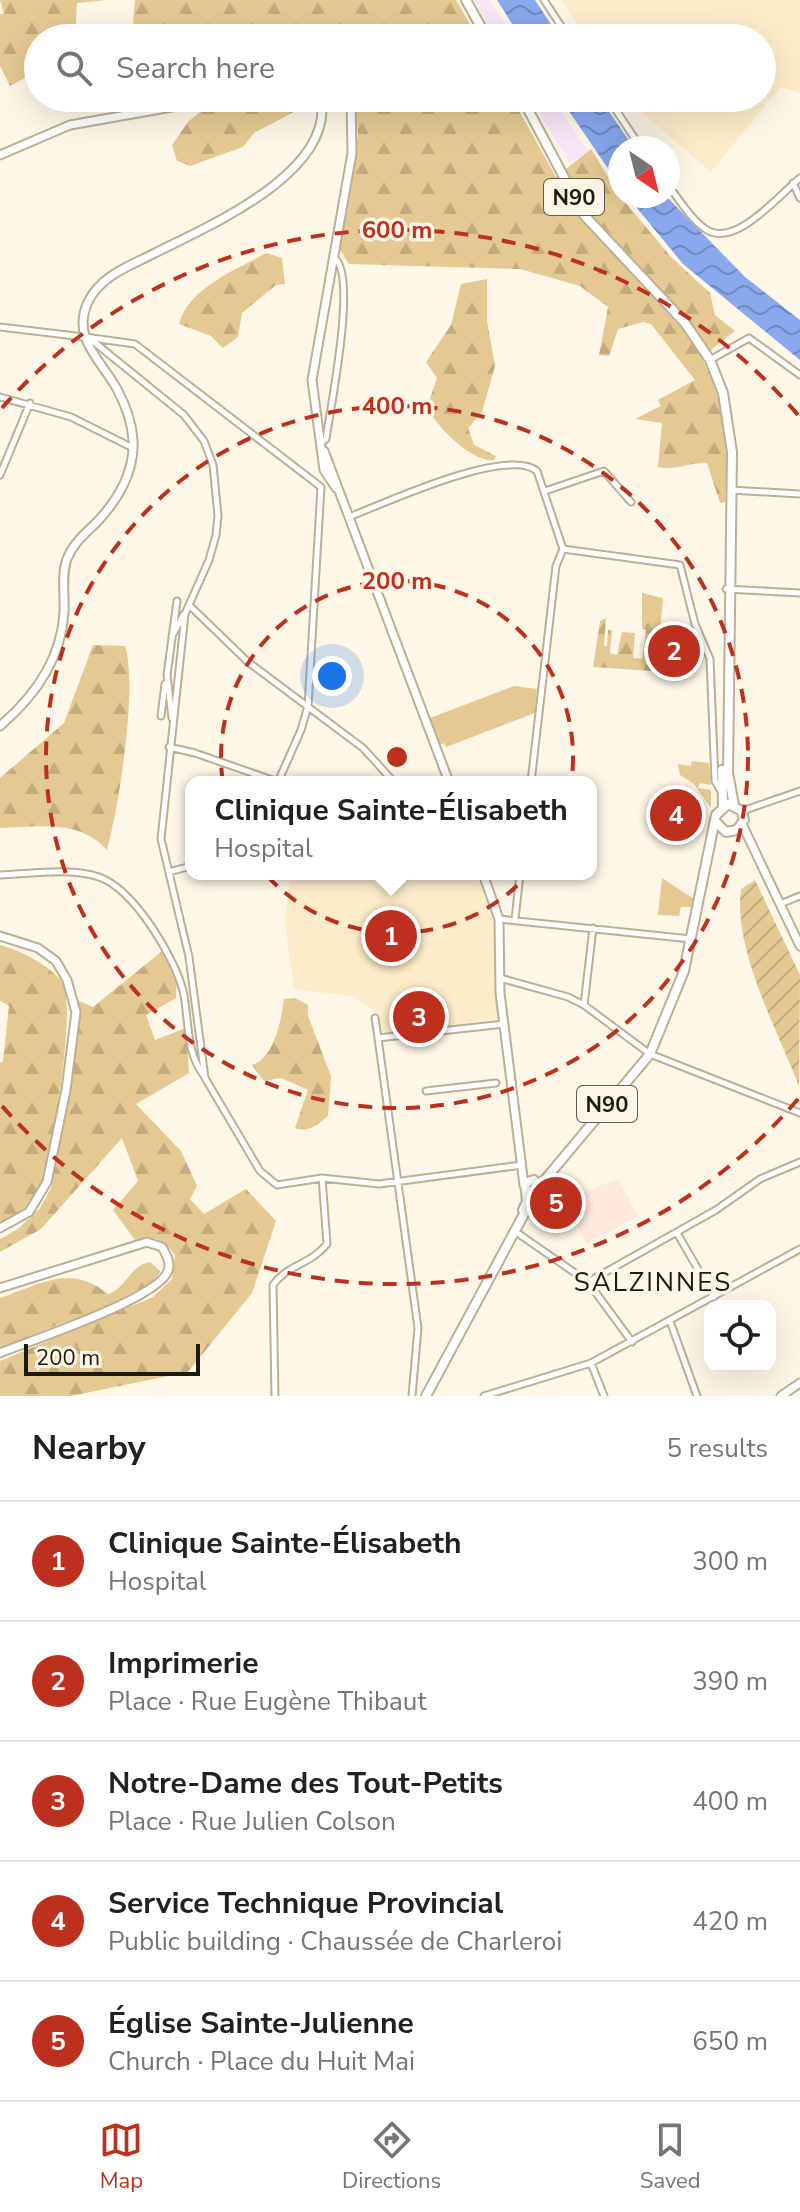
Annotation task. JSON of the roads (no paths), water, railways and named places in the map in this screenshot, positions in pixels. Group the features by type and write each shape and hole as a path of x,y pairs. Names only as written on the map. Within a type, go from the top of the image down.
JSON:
{"main road":[{"path":"466,0 479,24"},
{"path":"0,155 70,125 144,112"},
{"path":"0,726 30,697 49,668 64,617 67,559 79,539 117,496 128,473 133,448 123,400 84,337 85,310 104,279 214,223 298,166 321,125 321,112"},
{"path":"351,112 352,153 312,380 320,444 447,776"},
{"name":"N90","path":"529,112 584,215 678,314 710,360 729,417 732,452 723,806 716,815 710,855 677,991 650,1054 531,1190"},
{"name":"N90","path":"728,589 728,773 734,805"},
{"path":"723,806 734,805 742,811 742,824 800,946"},
{"path":"717,823 751,843"},
{"name":"N90","path":"710,855 718,836 742,824"},
{"path":"485,880 499,919 508,1082 523,1165 531,1190 516,1232 508,1243"},
{"path":"0,936 38,948 56,961 67,980 76,1012 66,1090 47,1182 29,1212 0,1228"},
{"path":"426,1396 508,1243 531,1190"},
{"path":"0,1288 147,1242 162,1247 168,1260 167,1274 160,1281 119,1305 0,1353"},
{"path":"781,1396 800,1383"}],"street":[{"path":"544,0 560,24"},
{"path":"617,112 633,136"},
{"path":"680,200 704,229 724,235 741,229 800,178"},
{"path":"793,183 800,198"},
{"path":"320,444 326,439 345,296 344,269 333,257"},
{"path":"0,327 135,344 321,487"},
{"path":"84,337 184,415 208,451 216,484 218,519 209,560 170,639"},
{"path":"710,360 749,338 800,375"},
{"path":"0,397 71,417 133,448"},
{"path":"0,475 30,403"},
{"path":"348,517 480,470 529,466 541,480 563,549 556,566 532,776"},
{"path":"545,491 604,471 631,502"},
{"path":"315,482 332,481"},
{"path":"321,487 332,481"},
{"path":"280,776 308,706 321,487"},
{"path":"730,490 800,494"},
{"path":"563,549 680,565 695,624 710,659 715,781 722,793"},
{"path":"728,589 800,593"},
{"path":"161,716 177,601"},
{"path":"189,605 248,662 363,748 389,776"},
{"path":"185,614 182,666 169,747 161,839 189,957 205,1078"},
{"path":"167,675 173,721"},
{"path":"169,747 261,776"},
{"path":"742,811 800,791"},
{"path":"169,872 185,868"},
{"path":"0,875 82,874 99,877 119,888 175,965 183,992 193,1061 260,1171 272,1183 293,1185 322,1178 379,1184 523,1165"},
{"path":"515,919 519,880"},
{"path":"780,904 800,896"},
{"path":"499,919 691,939"},
{"path":"584,1005 593,928"},
{"path":"500,978 584,1005 650,1054 800,1113"},
{"path":"375,1018 395,1181 418,1328 412,1396"},
{"path":"378,1038 504,1024"},
{"path":"426,1091 496,1083"},
{"path":"588,1282 677,1233 760,1179 800,1162"},
{"path":"275,1396 273,1285 290,1268 315,1259 327,1244 322,1178"},
{"path":"516,1232 588,1282 632,1342"},
{"path":"677,1233 714,1297"},
{"path":"484,1396 591,1363 800,1249"},
{"path":"670,1321 697,1396"},
{"path":"591,1363 604,1396"}],"water":[{"path":"497,0 535,0 551,24 512,24"},
{"path":"570,112 610,112 626,136 608,136 608,168"},
{"path":"637,208 678,208 745,277 800,320 800,360 683,264"}],"place":[{"name":"Imprimerie","path":"674,651"},
{"name":"Service Technique Provincial","path":"676,815"},
{"name":"Clinique Sainte-Élisabeth","path":"391,936"},
{"name":"Notre-Dame des Tout-Petits","path":"419,1017"},
{"name":"Église Sainte-Julienne","path":"556,1203"}],"district":[{"name":"SALZINNES","path":"653,1282"}]}
